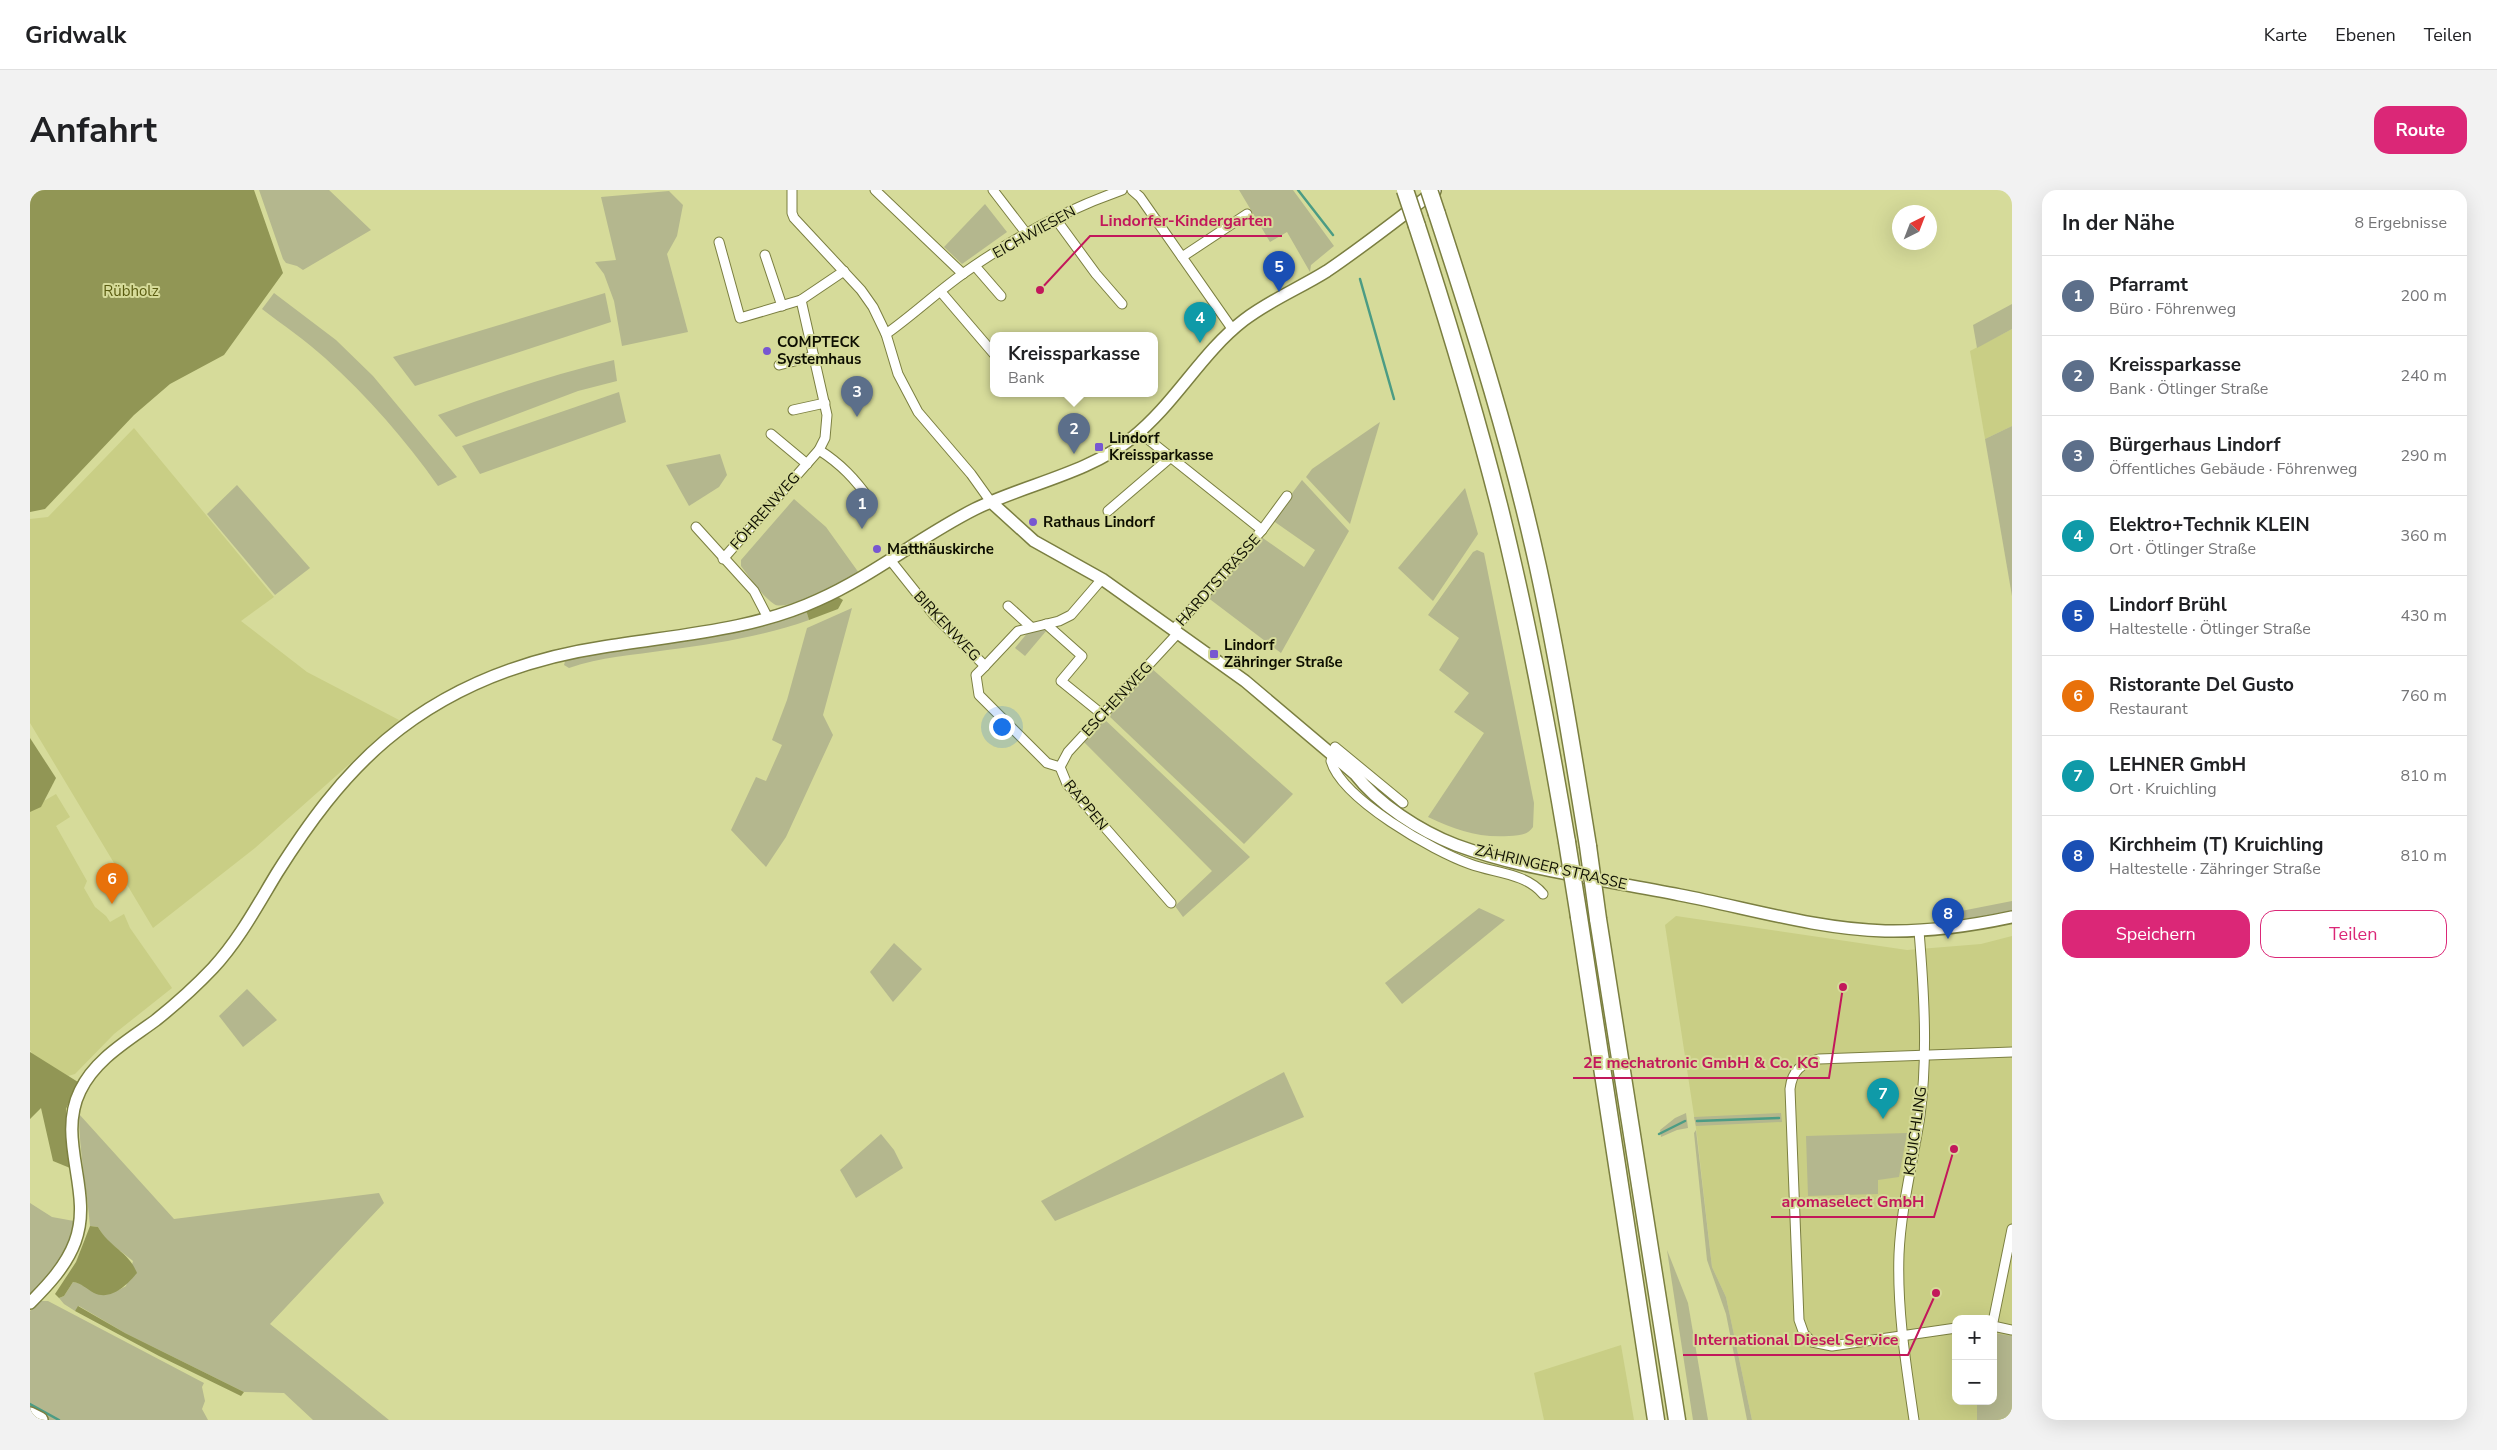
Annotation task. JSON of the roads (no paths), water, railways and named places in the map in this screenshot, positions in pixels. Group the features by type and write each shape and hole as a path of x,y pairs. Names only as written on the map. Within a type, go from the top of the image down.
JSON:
{"highway":[{"path":"1404,190 1418,226 1472,403 1507,539 1543,705 1579,917 1656,1420"},
{"path":"1429,190 1515,475 1538,566 1588,846 1677,1420"}],"main road":[{"path":"30,1416 40,1420"}],"street":[{"path":"875,190 963,274"},
{"path":"993,190 1026,233"},
{"name":"EICHWIESEN","path":"886,334 963,274 1026,233 1087,203 1122,190"},
{"path":"1132,190 1140,197 1233,330"},
{"path":"30,1303 59,1271 69,1256 78,1232 80,1193 70,1127 74,1105 82,1086 94,1070 111,1053 178,1002 220,961 320,809 361,763 390,737 440,703 475,684 524,665 572,652 726,628 768,618 813,603 891,560 971,511 1074,470 1106,454 1139,432 1233,330 1261,308 1327,271 1437,190"},
{"path":"794,192 792,213 799,225 844,271 873,307 886,334 898,374 918,412 971,474 991,502"},
{"path":"1182,257 1247,214"},
{"path":"1056,218 1096,274 1122,304"},
{"path":"719,242 740,318 801,300 844,271"},
{"path":"765,255 782,306"},
{"name":"EICHWIESEN","path":"975,266 1002,296"},
{"path":"941,292 990,349"},
{"name":"FÖHRENWEG","path":"723,559 819,450 828,426 825,403 801,300"},
{"path":"778,364 814,356"},
{"path":"793,410 825,403"},
{"name":"HARDTSTRASSE","path":"1139,432 1262,530"},
{"name":"FÖHRENWEG","path":"771,434 807,464"},
{"path":"819,450 835,460 854,477 870,500"},
{"path":"1108,511 1171,457"},
{"name":"HARDTSTRASSE","path":"1175,631 1262,530 1287,496"},
{"name":"ZÄHRINGER STRASSE","path":"991,502 1034,541 1102,579 1269,700 1332,754 1363,784 1401,815 1454,844 1511,862 1833,926 1919,931 1956,928 2012,917"},
{"path":"696,527 754,591 768,618"},
{"name":"BIRKENWEG","path":"891,560 934,615 985,666 1018,631 1059,622 1071,615 1102,579"},
{"path":"1008,606 1031,627"},
{"path":"1046,624 1082,656 1061,681 1102,715"},
{"name":"ESCHENWEG","path":"1060,767 1068,752 1175,631"},
{"name":"RAPPEN","path":"985,666 976,675 979,695 1047,763 1060,767 1061,775 1072,791 1171,903"},
{"path":"1403,803 1335,747 1331,761 1337,776 1394,825 1458,860 1529,881 1543,894"},
{"name":"KRUICHLING","path":"1914,1420 1902,1334 1899,1294 1899,1253 1906,1192 1920,1115 1924,1056 1922,967 1919,931"},
{"path":"1952,1328 1902,1334 1832,1346 1812,1342 1804,1334 1798,1320 1790,1089 1792,1078 1805,1062 1819,1059 2012,1052"},
{"path":"1994,1315 2012,1229"},
{"path":"1997,1327 2012,1330"}],"waterway":[{"path":"1298,190 1333,235"},
{"path":"1360,279 1394,399"},
{"path":"1697,1121 1779,1118"},
{"path":"1659,1134 1685,1121"},
{"path":"30,1404 59,1420"}],"place":[{"name":"Lindorfer-Kindergarten","path":"1040,290"},
{"name":"Lindorf Brühl","path":"1279,292"},
{"name":"Elektro+Technik KLEIN","path":"1200,343"},
{"name":"COMPTECK Systemhaus","path":"767,351"},
{"name":"Bürgerhaus Lindorf","path":"857,417"},
{"name":"Lindorf Kreissparkasse","path":"1099,447"},
{"name":"Kreissparkasse","path":"1074,454"},
{"name":"Rathaus Lindorf","path":"1033,522"},
{"name":"Pfarramt","path":"862,529"},
{"name":"Matthäuskirche","path":"877,549"},
{"name":"Lindorf Zähringer Straße","path":"1214,654"},
{"name":"Ristorante Del Gusto","path":"112,904"},
{"name":"Kirchheim (T) Kruichling","path":"1948,939"},
{"name":"2E mechatronic GmbH & Co. KG","path":"1843,987"},
{"name":"LEHNER GmbH","path":"1883,1119"},
{"name":"aromaselect GmbH","path":"1954,1149"},
{"name":"International Diesel Service","path":"1936,1293"}],"park label":[{"name":"Rübholz","path":"131,291"}]}
